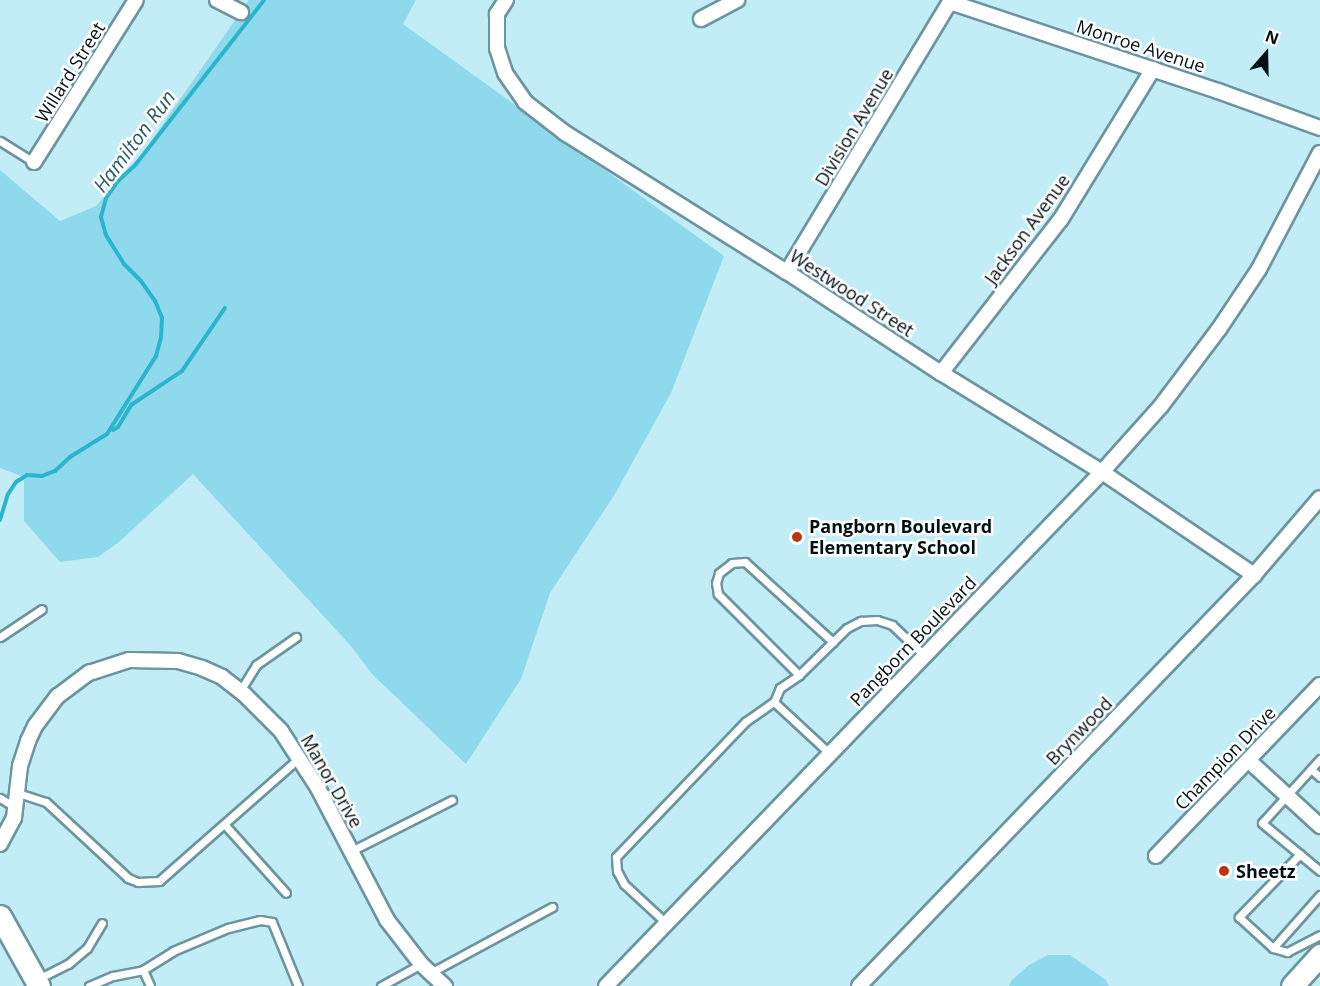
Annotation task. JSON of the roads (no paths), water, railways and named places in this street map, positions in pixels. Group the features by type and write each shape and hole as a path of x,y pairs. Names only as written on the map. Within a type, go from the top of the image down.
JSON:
{"main road":[{"path":"0,916 37,983"}],"street":[{"name":"Willard Street","path":"34,162 136,0"},
{"path":"217,0 240,12"},
{"name":"Westwood Street","path":"506,0 497,14 497,48 505,73 525,102 565,133 787,272 941,374 1102,472 1254,575"},
{"path":"701,19 737,0"},
{"name":"Division Avenue","path":"787,272 951,1"},
{"name":"Monroe Avenue","path":"951,1 1320,128"},
{"name":"Jackson Avenue","path":"941,374 1061,219 1153,69"},
{"name":"Pangborn Boulevard","path":"606,986 665,922 1102,472 1161,406 1219,328 1280,233 1320,153"},
{"name":"Brynwood","path":"859,986 1254,575 1320,498"},
{"name":"Manor Drive","path":"0,844 14,818 20,766 35,726 58,696 89,673 109,665 142,658 178,661 222,678 240,691 281,730 300,757 387,920 425,969 445,986"},
{"name":"Champion Drive","path":"1156,856 1320,685"},
{"path":"1248,760 1320,826"}],"lane":[{"path":"0,141 34,162"},
{"path":"799,675 718,594 716,583 719,573 732,563 745,562 833,642"},
{"path":"0,637 42,609"},
{"path":"665,922 624,885 617,871 616,857 746,722 774,702 780,688 799,675 847,628 861,621 877,620 892,625 924,655"},
{"path":"240,691 256,665 296,637"},
{"path":"774,702 829,753"},
{"path":"0,798 46,802 128,878 138,882 159,881 300,757"},
{"path":"1320,759 1262,823 1320,871"},
{"path":"1311,769 1320,777"},
{"path":"351,851 452,800"},
{"path":"225,825 286,893"},
{"path":"1300,854 1239,917 1273,948 1287,951 1320,934"},
{"path":"1273,948 1320,895"},
{"path":"381,986 425,969 552,907"},
{"path":"89,986 113,976 143,970 173,951 228,928 260,920 272,922 298,986"},
{"path":"37,983 68,964 87,948 102,923"},
{"path":"143,970 150,986"}],"waterway":[{"name":"Hamilton Run","path":"0,520 8,494 16,482 27,475 42,476 55,471 70,457 107,434 156,356 161,337 162,318 155,301 141,281 124,264 106,235 101,217 106,198 118,181 136,164 264,0"},
{"path":"113,430 118,427 131,405 182,371 225,308"}],"place":[{"name":"Pangborn Boulevard Elementary School","path":"797,537"},
{"name":"Sheetz","path":"1224,871"}]}
